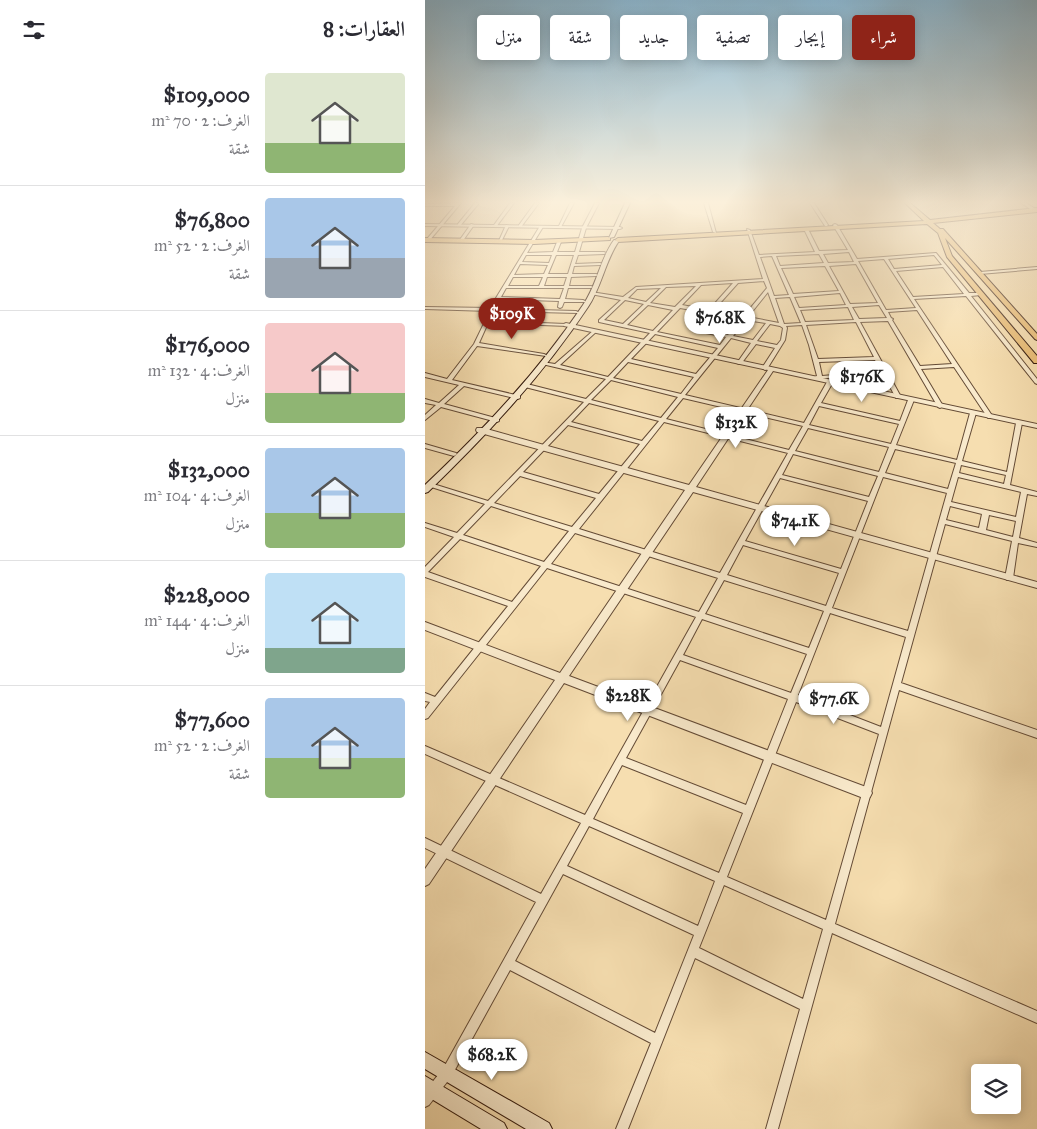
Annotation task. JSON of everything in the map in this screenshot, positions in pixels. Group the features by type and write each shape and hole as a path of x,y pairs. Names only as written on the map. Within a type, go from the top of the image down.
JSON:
{"main road":[{"path":"427,486 495,420 515,397 569,326 583,301 592,290 603,256"},
{"path":"576,314 592,290 606,256"},
{"path":"949,256 1037,361"},
{"path":"963,256 1037,338"},
{"path":"515,397 527,386 544,359"},
{"path":"427,486 454,454 483,431"},
{"path":"425,1060 543,1129"},
{"path":"428,1092 498,1129"}],"street":[{"path":"448,381 476,344 498,298 525,256"},
{"path":"541,287 554,256"},
{"path":"560,309 576,256"},
{"path":"425,880 726,436 768,369 786,334 765,280 758,256 763,256"},
{"path":"773,256 803,323 817,361 820,377"},
{"path":"821,256 898,397"},
{"path":"853,256 940,406"},
{"path":"778,267 914,256"},
{"path":"936,256 1037,382"},
{"path":"885,258 990,417"},
{"path":"520,263 551,264"},
{"path":"574,265 600,264"},
{"path":"893,270 944,266"},
{"path":"980,273 1037,268"},
{"path":"513,276 596,275"},
{"path":"721,347 601,321 636,288 765,280"},
{"path":"710,312 737,281"},
{"path":"513,606 425,572 700,284"},
{"path":"506,286 566,287 592,290 648,303 782,325 891,319"},
{"path":"624,326 665,286"},
{"path":"538,311 548,287"},
{"path":"425,715 768,289"},
{"path":"772,297 842,292"},
{"path":"912,298 981,294"},
{"path":"498,298 583,301"},
{"path":"797,309 880,304"},
{"path":"425,308 538,311 560,309 576,314"},
{"path":"884,311 919,309"},
{"path":"717,313 706,331 778,347"},
{"path":"487,322 569,326 1037,426"},
{"path":"556,366 607,322"},
{"path":"739,363 769,322"},
{"path":"476,344 544,359 556,366 609,379 1009,474"},
{"path":"817,361 877,358"},
{"path":"627,360 697,376"},
{"path":"918,368 956,365"},
{"path":"810,378 884,372"},
{"path":"425,375 515,397"},
{"path":"428,1092 447,1073 830,382"},
{"path":"425,418 463,384"},
{"path":"527,386 951,492"},
{"path":"622,1129 911,400"},
{"path":"425,401 495,420"},
{"path":"818,404 902,423"},
{"path":"772,1129 973,413"},
{"path":"567,423 644,442"},
{"path":"1007,487 1019,423"},
{"path":"483,431 1037,585"},
{"path":"425,446 454,454"},
{"path":"519,473 601,497"},
{"path":"955,474 1037,494"},
{"path":"778,476 871,500"},
{"path":"427,486 489,503 910,635"},
{"path":"1009,578 1024,491"},
{"path":"947,503 1019,520"},
{"path":"982,531 986,512"},
{"path":"942,520 1037,545"},
{"path":"425,525 811,652"},
{"path":"741,542 843,572"},
{"path":"425,626 866,793"},
{"path":"678,656 793,697 883,732"},
{"path":"896,685 1037,734"},
{"path":"425,697 436,702"},
{"path":"425,750 1037,1017"},
{"path":"620,760 748,810"},
{"path":"425,843 543,900"},
{"path":"561,868 700,932"},
{"path":"693,951 806,1006"},
{"path":"508,963 657,1040"}]}
